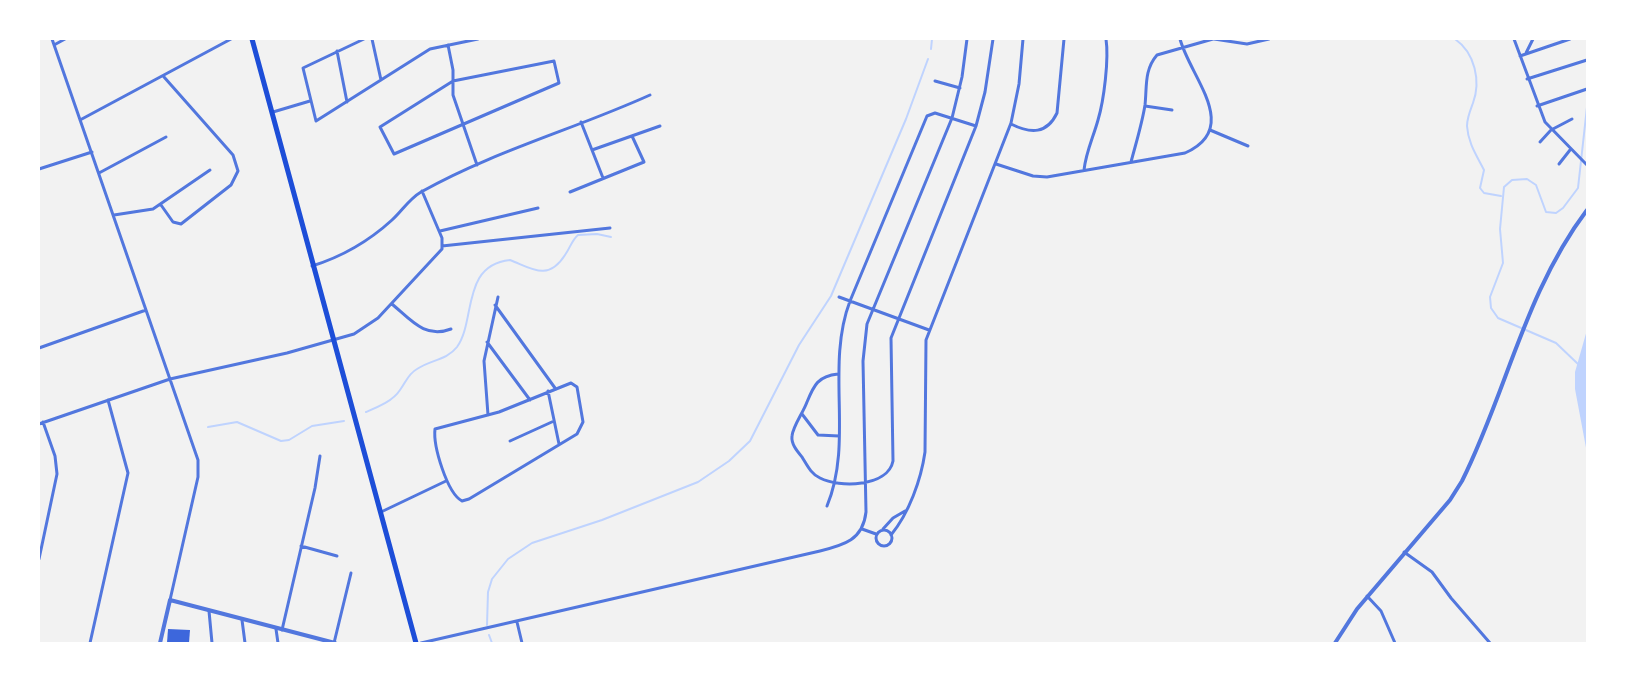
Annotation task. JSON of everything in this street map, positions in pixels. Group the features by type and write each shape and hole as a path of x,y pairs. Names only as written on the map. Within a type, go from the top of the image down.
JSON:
{"highway":[{"path":"252,39 416,643"}],"street":[{"path":"52,39 198,466 160,643"},
{"path":"54,45 65,39"},
{"path":"80,120 164,77 231,39"},
{"path":"364,39 303,68 316,121 424,52 478,39"},
{"path":"372,39 381,80"},
{"path":"421,643 840,546 854,539 862,529 866,512 864,344 873,310 952,118 960,88 967,39"},
{"path":"838,374 818,380 792,434 795,447 816,476 836,482 866,482 885,475 892,464 890,347 898,319 976,126 985,92 993,39"},
{"path":"876,534 877,542 884,546 890,542 891,535 919,480 925,452 924,355 929,330 1011,123 1022,63 1023,39"},
{"path":"1011,123 1033,131 1044,129 1052,123 1058,112 1064,40 1069,39"},
{"path":"1084,170 1088,146 1099,118 1107,52 1106,39"},
{"path":"996,164 1033,176 1047,177 1185,153 1196,148 1210,130 1212,119 1210,102 1180,39"},
{"path":"1131,162 1145,106 1147,70 1157,55 1214,39 1247,44 1269,39"},
{"path":"1514,39 1537,106 1551,130 1586,165"},
{"path":"1525,54 1533,39"},
{"path":"1520,56 1570,39"},
{"path":"448,45 452,90 477,165"},
{"path":"337,51 347,102"},
{"path":"1527,79 1587,60"},
{"path":"554,61 559,83 394,154 380,127 453,81 554,61"},
{"path":"160,205 176,225 181,224 231,185 238,171 233,155 164,77"},
{"path":"935,81 960,88"},
{"path":"1537,106 1587,89"},
{"path":"312,266 335,258 362,242 393,220 422,192 536,139 650,95"},
{"path":"271,112 310,101"},
{"path":"1145,106 1172,110"},
{"path":"827,506 836,482 840,332 850,301 926,118 930,113 976,126"},
{"path":"1540,142 1551,130 1572,119"},
{"path":"581,122 603,178"},
{"path":"592,150 660,126"},
{"path":"1210,130 1248,146"},
{"path":"570,192 644,162 632,136"},
{"path":"99,172 166,137"},
{"path":"1559,164 1570,150"},
{"path":"39,169 92,152"},
{"path":"113,215 146,211 160,205 210,170"},
{"path":"422,192 440,231 442,246"},
{"path":"440,231 538,208"},
{"path":"1335,643 1367,596 1450,500 1462,481 1532,306 1554,261 1587,210"},
{"path":"39,559 57,474 55,456 41,423 170,380 334,341 369,325 392,304 442,246 610,228"},
{"path":"488,415 483,371 487,342 498,297"},
{"path":"839,297 929,330"},
{"path":"392,304 424,331 436,334 451,329"},
{"path":"495,305 555,388"},
{"path":"39,348 146,310"},
{"path":"487,342 530,400"},
{"path":"571,383 577,387 583,422 577,434 469,499 459,501 446,481 435,429 488,415 555,388 571,383"},
{"path":"548,392 559,444"},
{"path":"90,643 128,473 108,400"},
{"path":"802,414 818,435 839,436"},
{"path":"510,441 554,421"},
{"path":"282,630 320,456"},
{"path":"381,512 446,481"},
{"path":"876,534 893,518 905,511"},
{"path":"862,529 876,534"},
{"path":"882,530 891,535"},
{"path":"301,546 337,556"},
{"path":"1404,552 1432,572 1490,643"},
{"path":"170,600 334,643 351,573"},
{"path":"1367,596 1381,611 1395,643"},
{"path":"209,611 212,643"},
{"path":"242,620 245,643"},
{"path":"517,622 522,643"},
{"path":"276,628 278,643"}],"water":[{"path":"1587,330 1587,453 1575,389 1575,372"}],"building":[{"path":"168,629 190,630 189,643 167,643"}],"waterway":[{"path":"931,49 932,39"},
{"path":"1455,39 1472,60 1476,77 1475,95 1467,126 1471,144 1484,170 1480,188 1484,193 1501,196"},
{"path":"487,625 488,592 492,579 508,559 532,543 602,520 698,482 729,461 750,441 799,345 831,296 906,119 928,59"},
{"path":"1578,364 1556,343 1498,318 1491,308 1490,297 1503,263 1500,229 1504,187 1512,180 1527,179 1536,185 1546,212 1556,213 1563,208 1578,188 1587,107"},
{"path":"366,412 393,397 414,371 448,355 457,347 463,336 477,283 484,272 494,264 510,260 532,269 546,271 559,263 578,235 597,234 611,237"},
{"path":"208,427 237,422 281,441 289,440 312,426 344,421"},
{"path":"489,635 492,643"}]}
